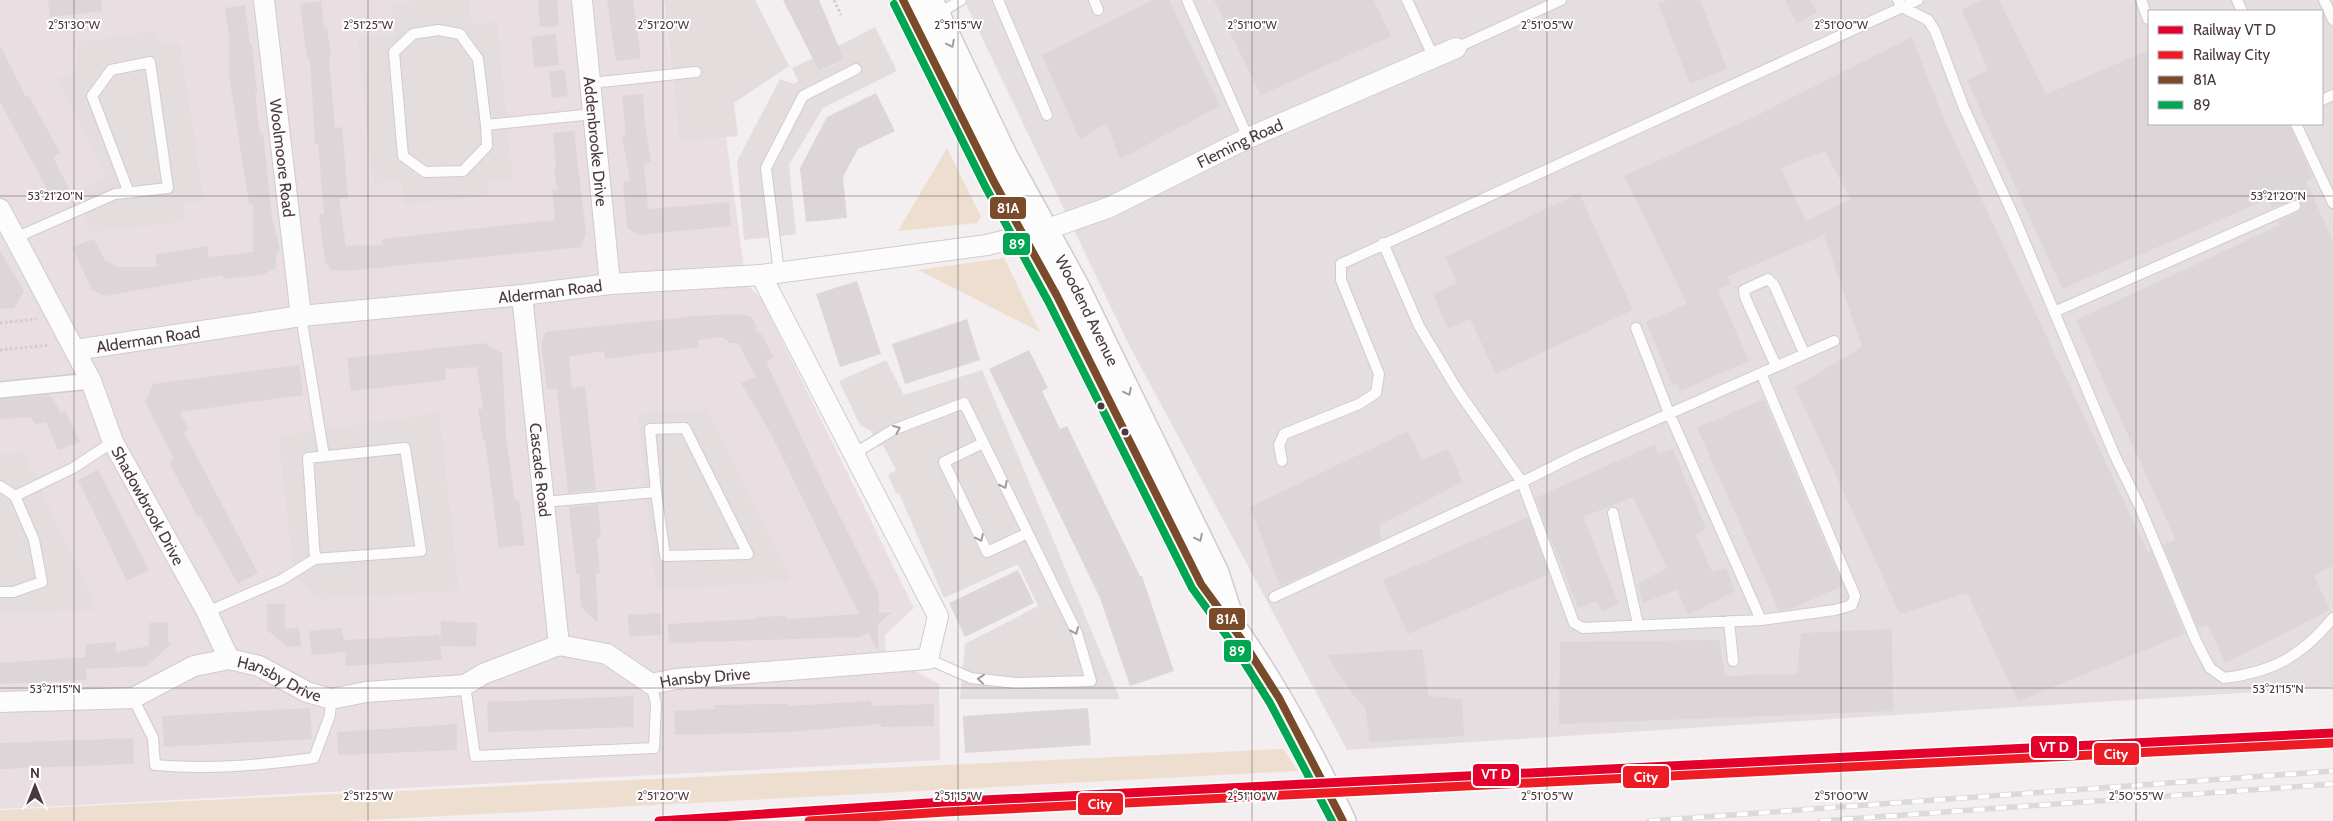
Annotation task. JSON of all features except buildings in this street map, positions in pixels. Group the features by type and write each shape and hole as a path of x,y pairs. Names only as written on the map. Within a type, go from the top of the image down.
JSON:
{"street":[{"name":"Woolmoore Road","path":"264,0 301,316"},
{"name":"Addenbrooke Drive","path":"582,0 610,284"},
{"name":"Woodend Avenue","path":"903,0 1034,233 1076,286 1216,573 1233,624 1288,710 1343,821"},
{"name":"Woodend Avenue","path":"933,7 1004,155 1034,233"},
{"name":"Fleming Road","path":"1034,233 1110,207 1248,138 1456,48"},
{"name":"Shadowbrook Drive","path":"0,209 91,381 114,442 207,612 229,659"},
{"name":"Alderman Road","path":"74,347 301,316 522,295 610,284 770,274 987,245 1034,233"},
{"path":"770,274 855,453 938,616 928,659"},
{"name":"Cascade Road","path":"522,295 559,645"},
{"path":"0,390 91,381"},
{"name":"Hansby Drive","path":"0,702 133,698 194,666 229,659 259,666 307,692 331,699 366,692 465,685 483,674 559,645 607,654 651,684 676,679 928,659"}],"lane":[{"path":"933,7 961,0"},
{"path":"998,0 1047,115"},
{"path":"1094,0 1098,10"},
{"path":"1186,0 1248,138"},
{"path":"1407,0 1434,58"},
{"path":"1456,48 1561,0"},
{"path":"1282,461 1279,445 1284,434 1359,404 1376,393 1379,374 1341,280 1341,264 1900,4 1918,0"},
{"path":"2141,0 2148,19"},
{"path":"2324,0 2333,20"},
{"path":"1900,4 1928,20 1935,31 1964,108 2015,219 2115,456 2140,505 2196,641 2210,668 2224,678 2251,675 2282,662 2315,640 2333,618"},
{"path":"438,30 460,34 478,58 486,125 487,146 462,171 425,172 403,156 394,52 413,34 438,30"},
{"path":"15,238 115,194 168,188 150,62 111,70 92,96 129,192"},
{"path":"770,274 766,168 803,96 856,69"},
{"path":"591,83 696,72"},
{"path":"486,125 593,114"},
{"path":"2296,125 2333,203"},
{"path":"2054,312 2295,206"},
{"path":"1383,243 1420,326 1458,391 1522,482 1574,623 1583,628 1638,624 1761,620 1835,610 1852,605 1855,596 1761,373"},
{"path":"1776,366 1745,298 1744,290 1768,279 1774,285 1804,354"},
{"path":"301,316 324,456"},
{"path":"1636,328 1669,413 1761,620"},
{"path":"1274,597 1669,413 1834,341"},
{"path":"855,453 893,430 964,403 1076,633 1091,681 1016,683 971,678 928,659"},
{"path":"685,428 748,554 665,556 656,492 650,429 685,428"},
{"path":"16,496 73,468 114,442"},
{"path":"983,443 944,462 987,552 1028,533"},
{"path":"207,612 281,580 315,559 421,550 405,448 308,458 315,559"},
{"path":"0,486 16,496 34,540 42,582 13,592 0,592"},
{"path":"544,502 656,492"},
{"path":"1613,513 1638,624"},
{"path":"1729,621 1733,662"},
{"path":"465,685 475,756 654,748 656,704 651,684"},
{"path":"133,698 153,738 155,765 197,768 272,764 314,758 330,715 331,699"}],"path":[{"path":"834,0 841,15"},
{"path":"0,323 58,316"},
{"path":"0,350 74,347"}],"shaded area":[{"path":"0,0 663,0 679,140 726,137 746,284 761,298 914,608 885,635 886,655 939,684 940,760 0,809"},
{"path":"420,0 469,0 471,24 497,22 513,179 488,182 489,196 404,204 401,181 373,184 358,38 395,34 392,3"},
{"path":"664,0 755,0 789,66 734,103 738,136 679,141"},
{"path":"964,0 2333,0 2333,687 1347,750 1129,345"},
{"path":"875,27 897,71 823,108 789,165 796,234 744,240 737,161 780,79 794,84 798,81 792,68 813,58 820,71 844,59 838,46"},
{"path":"156,31 162,46 180,43 204,201 183,203 186,221 91,232 76,194 107,176 57,79 77,73 78,42"},
{"path":"947,148 981,217 977,223 898,231"},
{"path":"1004,258 1040,332 918,270"},
{"path":"886,360 904,395 982,370 1120,699 960,699 965,644 1038,606 1018,564 944,598 899,493 896,493 888,475 896,470 883,445 878,447 871,431 860,425 839,381"},
{"path":"707,409 791,581 656,590 638,414"},
{"path":"439,411 459,591 316,599 294,572 278,436 425,415"},
{"path":"23,452 97,609 0,613 0,455"},
{"path":"1283,749 1298,771 350,821 0,821 0,810"}],"railway":[{"path":"1649,821 2333,771"},
{"path":"1820,821 2333,784"}],"transit line":[{"name":"81A","path":"903,0 994,182 1057,296 1201,584 1242,640 1279,698 1343,821"},
{"name":"89","path":"894,4 985,186 1048,301 1192,588 1234,646 1270,703 1332,821"},
{"path":"659,821 944,802 2333,733"}],"rail line":[{"name":"City","path":"809,821 945,812 2333,743"}]}
